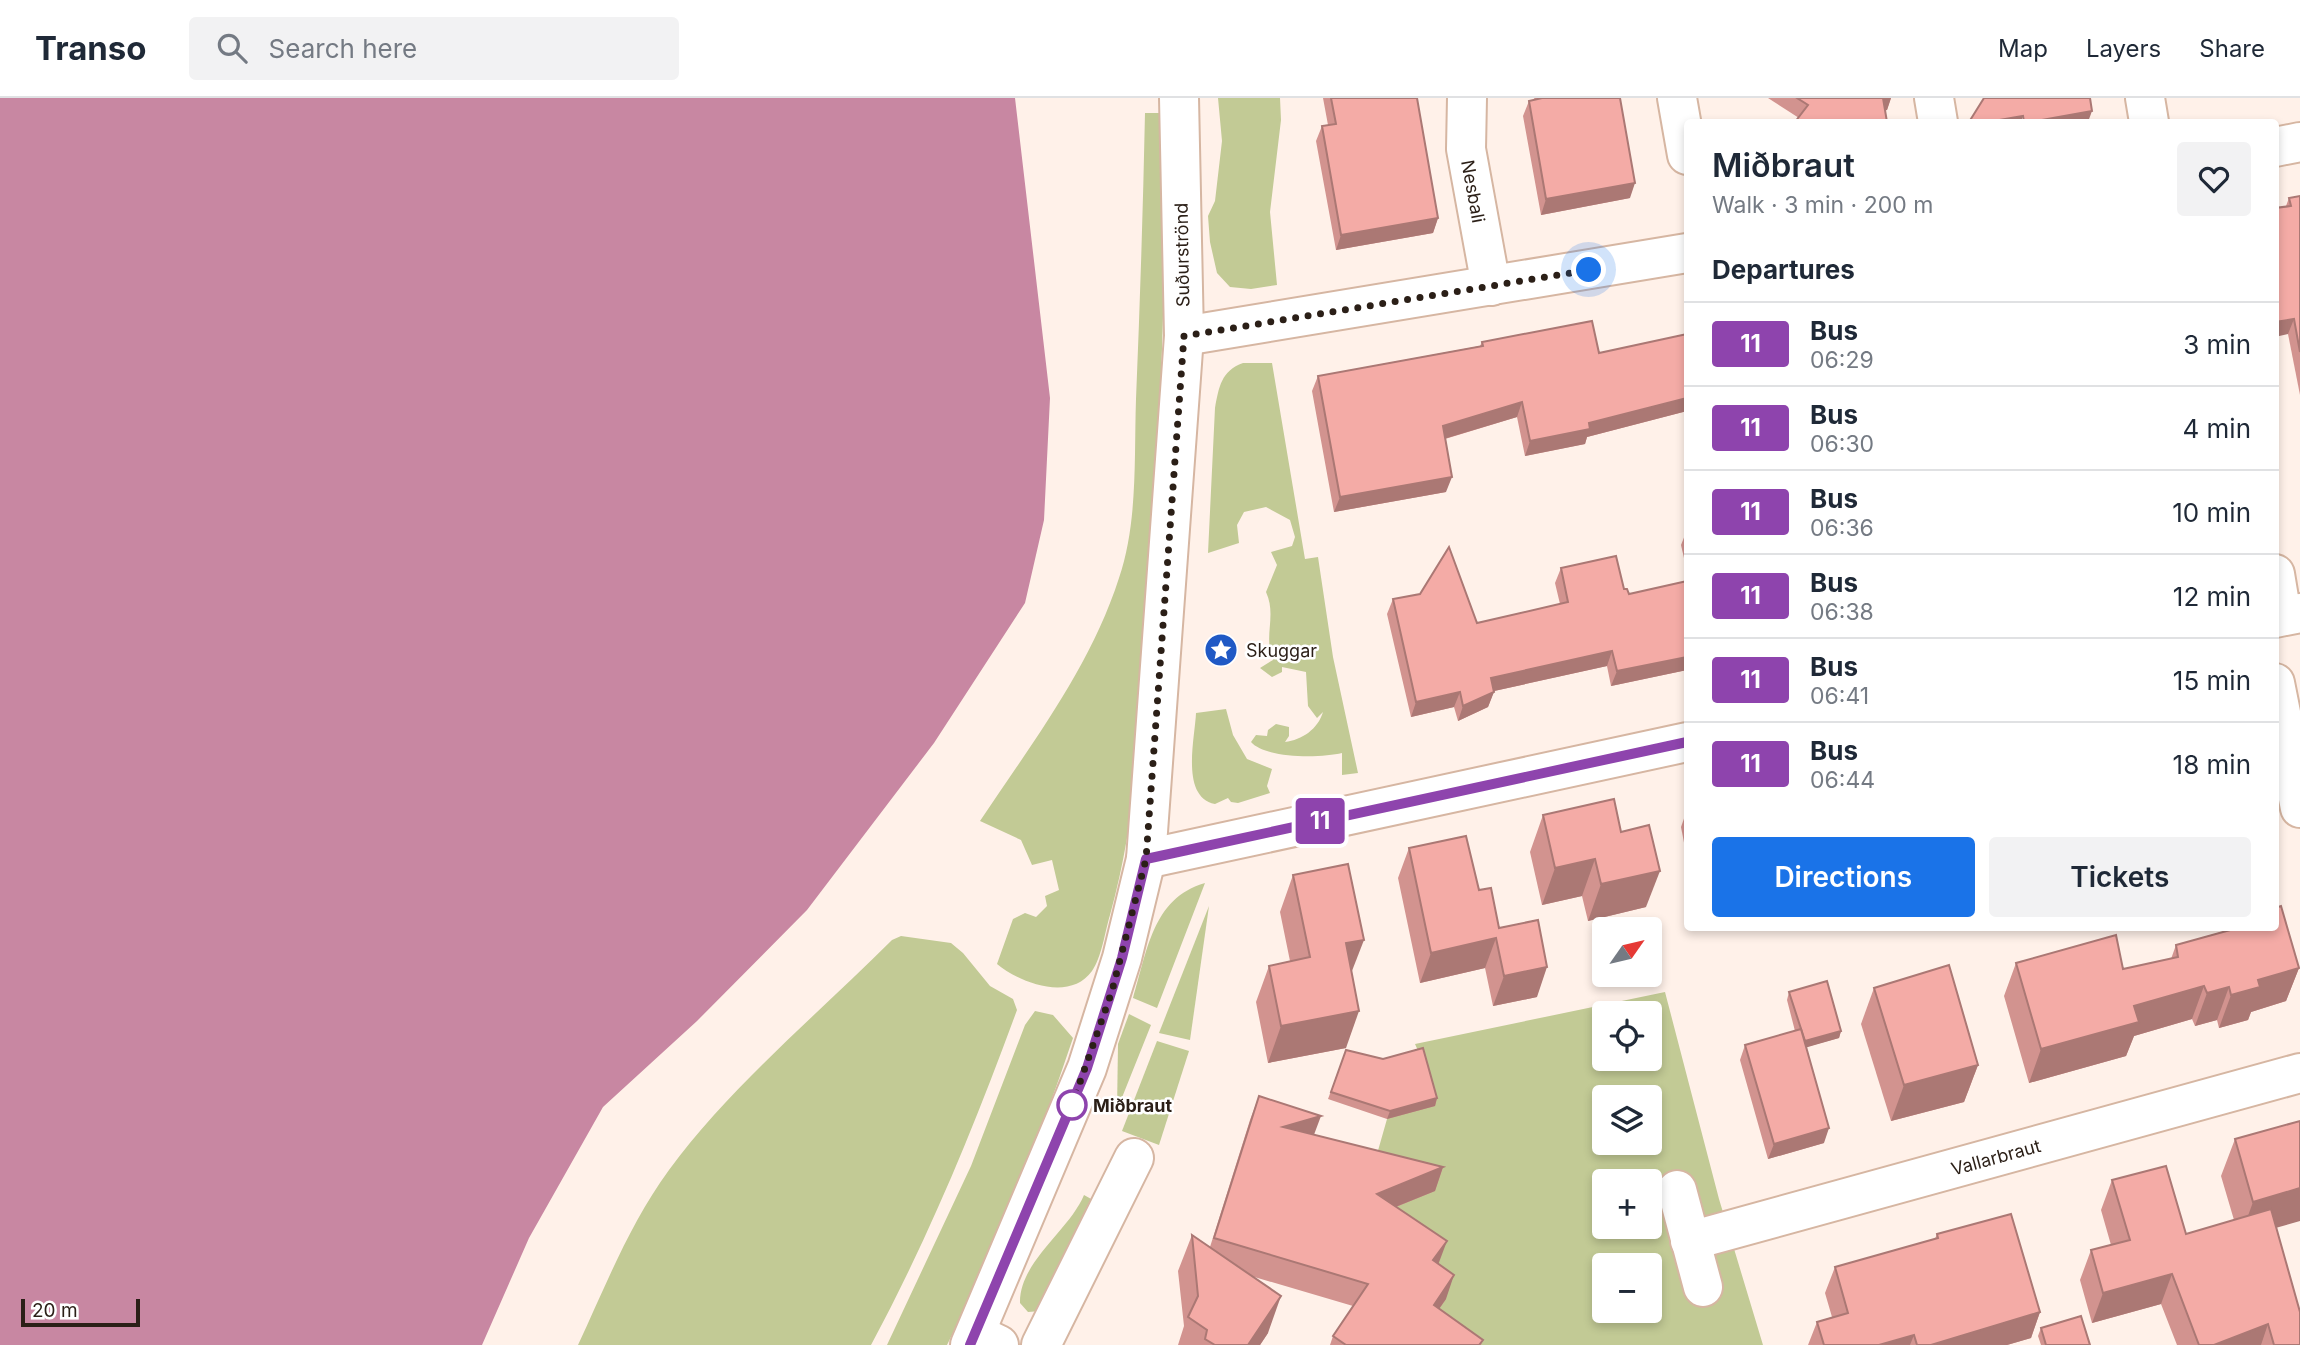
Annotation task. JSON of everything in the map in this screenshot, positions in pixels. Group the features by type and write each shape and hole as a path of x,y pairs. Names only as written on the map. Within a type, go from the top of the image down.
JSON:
{"street":[{"name":"Suðurströnd","path":"982,1341 1087,1068 1122,958 1146,859 1184,336 1178,98"},
{"name":"Nesbali","path":"1467,98 1466,149 1491,286"},
{"path":"1677,98 1684,138"},
{"path":"1934,98 1938,119"},
{"path":"2145,98 2148,119"},
{"path":"2279,146 2300,142"},
{"path":"1184,336 1684,254"},
{"path":"2279,589 2286,616"},
{"path":"2279,703 2300,808"},
{"path":"1146,859 1684,743"},
{"name":"Vallarbraut","path":"1690,1241 2300,1073"},
{"path":"1041,1345 1133,1158"},
{"path":"1677,1190 1703,1287"}],"green space":[{"path":"1218,98 1280,98 1281,120 1270,212 1277,285 1251,289 1230,287 1217,273 1208,216 1215,201 1222,141"},
{"path":"1145,113 1160,113 1164,290 1156,466 1134,792 1120,874 1098,959 1083,980 1071,986 1045,986 1031,983 997,964 1013,919 1025,913 1036,917 1047,906 1045,896 1059,890 1052,860 1032,865 1021,840 980,821 1076,674 1107,611 1125,557 1134,490"},
{"path":"1243,363 1272,363 1305,559 1318,557 1333,657 1358,773 1342,775 1342,753 1321,756 1281,754 1258,748 1251,742 1256,735 1267,736 1268,730 1276,724 1289,727 1289,736 1285,742 1297,739 1313,728 1323,712 1317,718 1308,706 1306,672 1282,667 1282,672 1272,677 1260,668 1273,660 1269,643 1270,609 1266,592 1277,565 1271,552 1292,546 1295,537 1290,520 1266,507 1244,512 1237,525 1239,543 1208,553 1215,408 1226,375"},
{"path":"1226,709 1233,735 1247,759 1272,769 1267,786 1270,793 1238,803 1231,802 1228,798 1215,804 1204,799 1193,779 1192,751 1196,713"},
{"path":"1205,883 1157,1008 1133,998 1154,929 1163,914 1173,901 1187,890"},
{"path":"1209,906 1190,1040 1159,1033"},
{"path":"901,936 951,943 963,953 990,986 1013,999 1017,1010 950,1180 871,1345 578,1345 619,1256 642,1212 669,1170 747,1080 892,940"},
{"path":"1665,992 1719,1199 1763,1345 1447,1345 1346,1263 1387,1119 1420,1055 1415,1044 1592,1007 1592,1071 1662,1071 1662,1001 1622,1001"},
{"path":"1035,1011 1053,1015 1073,1038 1031,1155 999,1232 947,1345 887,1345 971,1166 1025,1025"},
{"path":"1129,1014 1151,1025 1117,1110 1118,1044"},
{"path":"1157,1041 1189,1051 1159,1145 1122,1131"},
{"path":"1084,1195 1093,1200 1041,1311 1028,1312 1020,1303 1027,1274 1068,1221"}],"shaded area":[{"path":"0,98 1015,98 1050,398 1044,520 1025,603 934,743 807,910 697,1021 603,1107 529,1238 482,1345 0,1345"}],"building":[{"path":"1331,98 1417,98 1438,218 1341,235 1322,126 1336,124"},
{"path":"1542,98 1620,98 1635,183 1546,199 1529,101"},
{"path":"1797,98 1883,98 1886,119 1797,119 1808,105"},
{"path":"1984,98 2090,98 2092,111 2048,119 2024,119 2023,116 1971,119"},
{"path":"2300,196 2300,352 2294,319 2279,321 2279,208 2291,206 2289,198"},
{"path":"1592,321 1599,353 1684,335 1684,399 1589,423 1590,429 1530,441 1522,402 1443,426 1452,477 1340,497 1318,376 1483,346 1482,342"},
{"path":"1449,547 1477,623 1568,602 1561,568 1616,556 1624,589 1627,589 1629,594 1684,582 1684,658 1617,671 1612,651 1491,678 1494,692 1463,706 1460,692 1416,702 1393,599 1420,594"},
{"path":"1614,799 1621,832 1649,825 1660,871 1601,884 1595,859 1555,868 1543,815"},
{"path":"1466,836 1479,890 1491,888 1499,928 1538,920 1547,967 1504,976 1496,938 1431,953 1409,848"},
{"path":"1348,864 1364,940 1346,943 1359,1011 1281,1026 1269,966 1310,957 1293,875"},
{"path":"2281,906 2299,968 2258,980 2260,987 2231,995 2229,987 2207,993 2204,986 2134,1006 2139,1022 2041,1049 2016,963 2116,935 2123,969 2178,957 2176,945 2227,931 2279,931"},
{"path":"1949,965 1978,1065 1904,1085 1874,988"},
{"path":"1827,981 1841,1031 1805,1041 1789,992"},
{"path":"1801,1029 1829,1128 1774,1144 1745,1045"},
{"path":"1423,1048 1437,1098 1390,1111 1331,1092 1346,1050 1383,1059"},
{"path":"1259,1096 1321,1116 1283,1127 1443,1167 1377,1194 1447,1241 1433,1260 1454,1275 1434,1305 1483,1340 1479,1345 1346,1345 1333,1336 1368,1284 1214,1238"},
{"path":"2300,1121 2300,1188 2253,1202 2235,1139"},
{"path":"2166,1166 2186,1234 2271,1209 2300,1312 2300,1345 2274,1345 2268,1324 2214,1345 2199,1345 2172,1274 2103,1293 2091,1250 2130,1240 2112,1180"},
{"path":"2011,1214 2040,1312 1931,1345 1917,1345 1914,1335 1879,1345 1824,1345 1817,1322 1848,1313 1835,1267 1938,1238 1937,1234"},
{"path":"1192,1235 1281,1296 1248,1345 1215,1345 1205,1339 1207,1330 1188,1317 1198,1296"},
{"path":"2081,1316 2090,1345 2046,1345 2041,1328"}],"bus line":[{"name":"11","path":"970,1345 1087,1068 1122,958 1146,859 1684,743"}],"place":[{"name":"Skuggar","path":"1221,650"},
{"name":"Miðbraut","path":"1072,1105"}],"route":[{"path":"1072,1105 1087,1068 1122,958 1146,859 1184,336 1589,270"}]}
